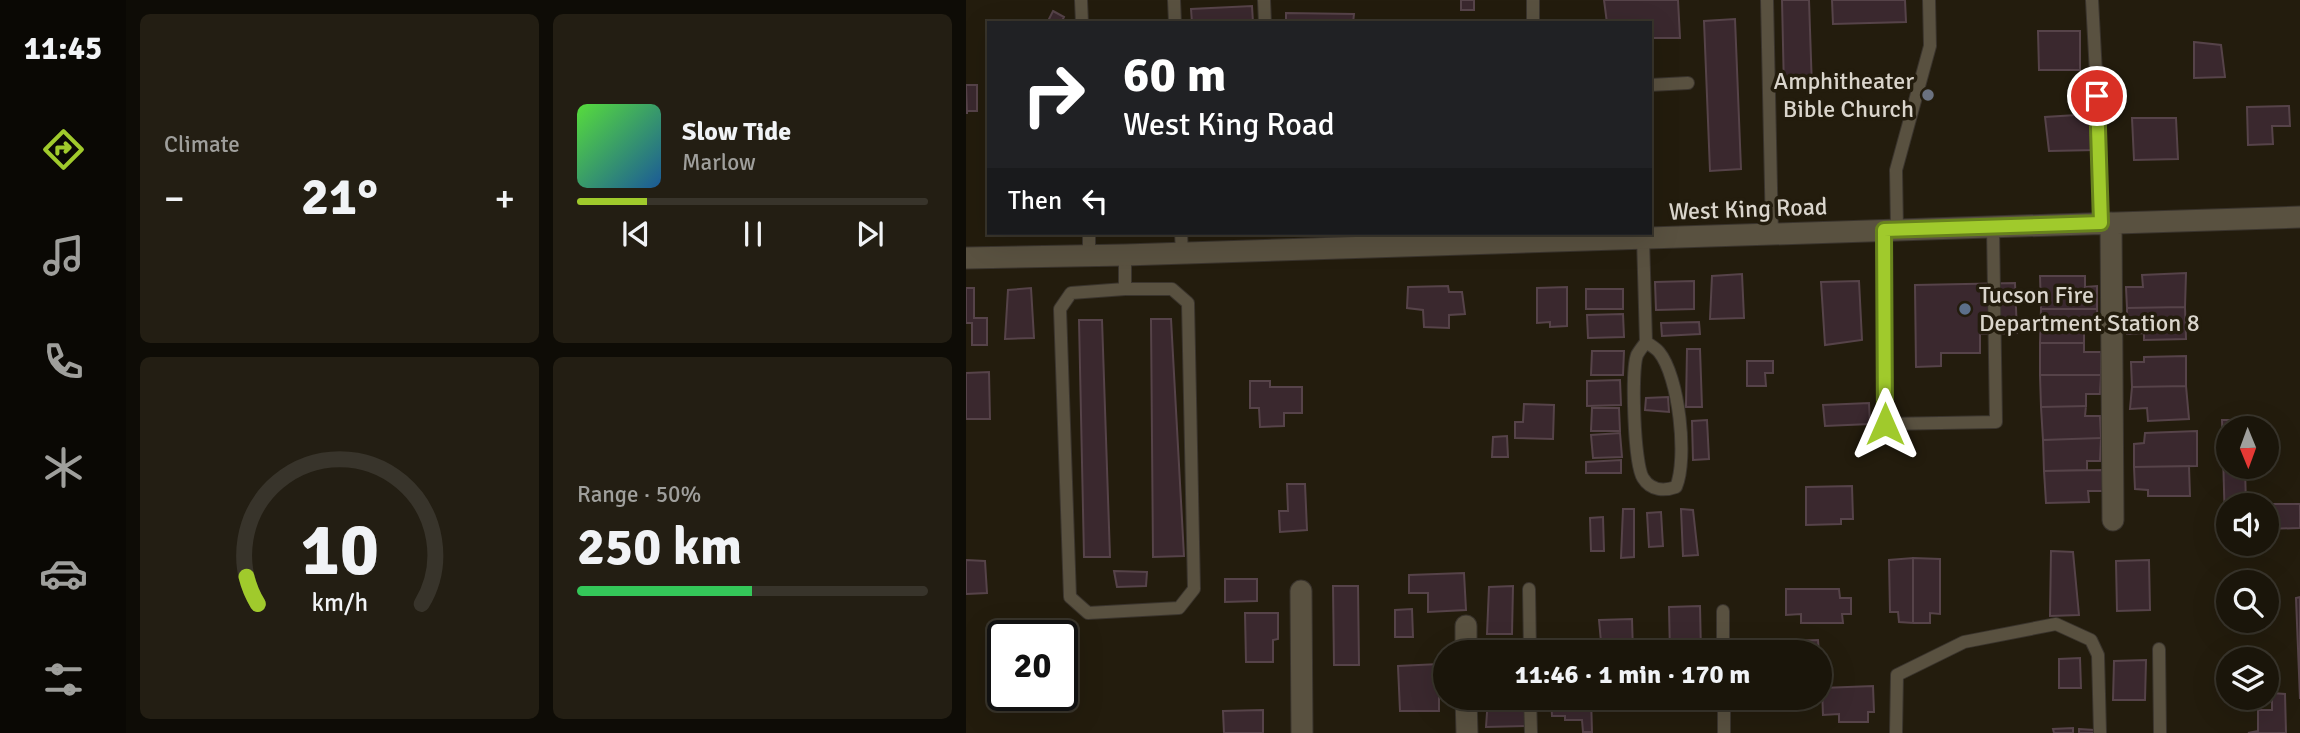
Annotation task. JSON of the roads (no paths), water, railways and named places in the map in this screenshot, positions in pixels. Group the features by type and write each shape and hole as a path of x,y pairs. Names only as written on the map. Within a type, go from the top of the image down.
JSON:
{"street":[{"name":"West King Road","path":"966,258 1125,256 1182,243 1620,236 1643,238 2300,217"},
{"path":"2106,223 2113,520"},
{"path":"1301,591 1303,733"},
{"path":"1466,626 1466,640"},
{"path":"1466,710 1467,733"}],"lane":[{"path":"1081,0 1082,21"},
{"path":"1174,0 1175,21"},
{"path":"1264,0 1265,21"},
{"path":"1533,0 1534,21"},
{"path":"1767,0 1772,234"},
{"path":"1929,0 1930,46 1896,170 1890,230 1885,424 1996,422 1993,227"},
{"path":"2092,0 2106,223"},
{"path":"1652,85 1688,83"},
{"path":"1089,235 1089,256"},
{"path":"1643,238 1646,342 1637,355 1634,385 1638,460 1643,479 1664,491 1676,487 1681,474 1681,432 1670,375 1660,353 1646,342"},
{"path":"1125,256 1125,289"},
{"path":"1125,289 1172,289 1188,303 1194,589 1179,608 1088,613 1070,597 1060,309 1071,292 1125,289"},
{"path":"1529,589 1530,640"},
{"path":"1723,611 1723,640"},
{"path":"1896,733 1896,675 1964,642 2056,624 2091,640 2098,655 2100,733"},
{"path":"2159,649 2160,733"},
{"path":"1531,710 1531,733"},
{"path":"1724,710 1724,733"}],"place":[{"name":"Amphitheater Bible Church","path":"1928,95"},
{"name":"Tucson Fire Department Station 8","path":"1965,309"}]}
